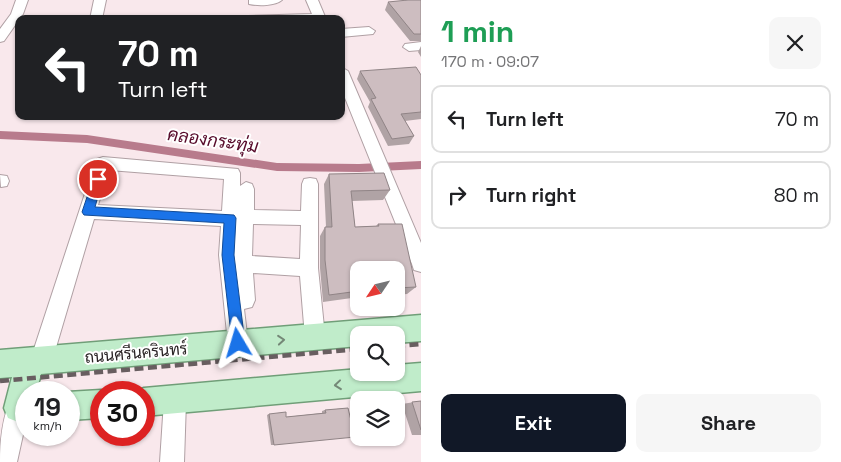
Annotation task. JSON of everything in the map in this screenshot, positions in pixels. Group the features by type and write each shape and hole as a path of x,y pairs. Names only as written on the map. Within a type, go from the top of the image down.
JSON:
{"main road":[{"name":"ถนนศรีนครินทร์","path":"0,364 421,328"},
{"path":"27,381 35,362"},
{"path":"155,402 421,377"}],"street":[{"path":"16,15 22,0"},
{"path":"97,15 100,0"},
{"path":"253,2 276,0"},
{"path":"312,0 318,15"},
{"path":"0,38 15,17"},
{"path":"345,33 369,32"},
{"path":"345,81 421,264"},
{"path":"35,362 88,212 103,163 232,173 243,264 244,343"},
{"path":"310,184 309,268 315,337"},
{"path":"244,343 228,255 246,189"},
{"path":"88,212 237,218 310,218"},
{"path":"243,264 309,268"},
{"path":"172,462 175,401"},
{"path":"5,462 15,408"}],"building":[{"path":"421,0 421,34 414,34 388,2"},
{"path":"416,67 421,75 421,112 401,114 414,136 392,139 371,99 376,98 360,71"},
{"path":"384,173 390,190 351,191 355,227 379,226 378,224 402,224 416,287 405,288 405,261 350,261 350,292 329,295 325,260 325,227 332,227 329,174"},
{"path":"421,401 421,430 412,402"},
{"path":"348,408 350,437 274,445 269,414 286,412 286,417 326,413 325,410"}],"waterway":[{"name":"คลองกระทุ่ม","path":"0,135 87,139 277,167 359,168 421,165"}],"railway":[{"path":"405,345 421,344"},
{"path":"0,381 350,350"}],"route":[{"path":"98,179 88,212 230,218 228,255 238,343"}]}
